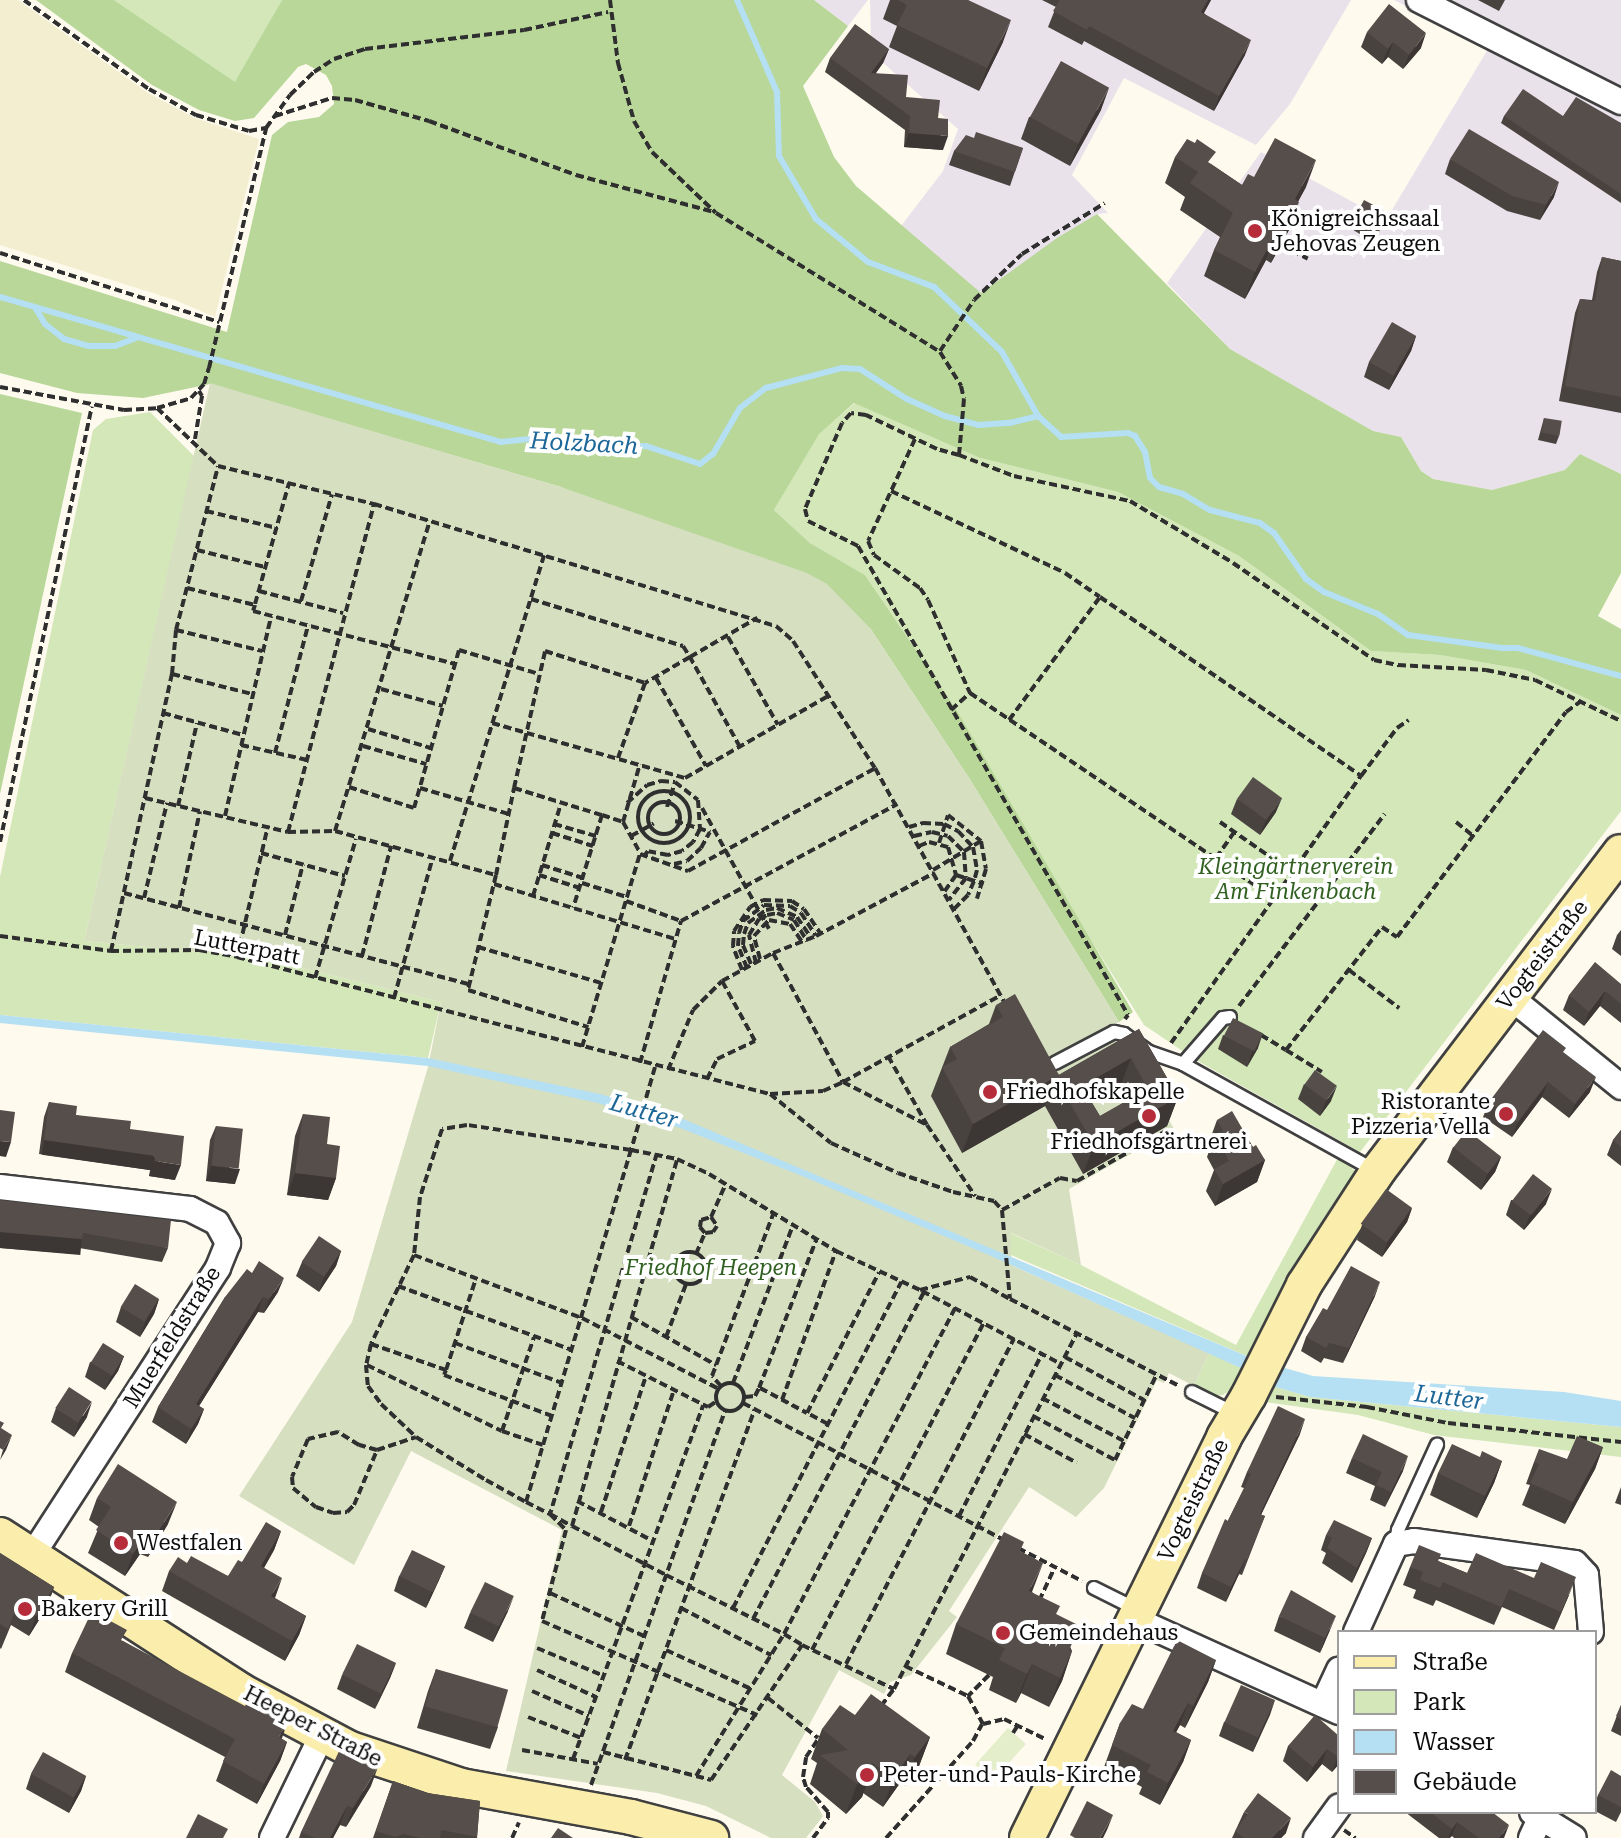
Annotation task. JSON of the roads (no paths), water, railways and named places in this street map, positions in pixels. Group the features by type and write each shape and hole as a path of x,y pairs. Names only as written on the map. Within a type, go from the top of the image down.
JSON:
{"street":[{"path":"1419,0 1621,102"},
{"name":"Vogteistraße","path":"1027,1838 1304,1285 1377,1172 1621,852"},
{"path":"1510,997 1621,1087"},
{"name":"Muerfeldstraße","path":"0,1187 190,1209 217,1223 228,1243 218,1268 32,1556"},
{"name":"Heeper Straße","path":"0,1535 241,1691 322,1735 430,1778 685,1829 711,1838"},
{"path":"1357,1630 1396,1544 1414,1541 1575,1563 1586,1575 1591,1630"},
{"path":"1138,1616 1331,1708 1337,1680"},
{"path":"272,1838 322,1735"},
{"path":"1316,1838 1337,1809"},
{"path":"1537,1820 1574,1838"}],"lane":[{"path":"1183,1064 1223,1018 1230,1017"},
{"path":"1055,1063 1114,1032 1124,1034 1149,1052 1183,1064 1377,1172"},
{"path":"1192,1392 1243,1404"},
{"path":"1396,1544 1398,1530 1437,1445"},
{"path":"1094,1588 1138,1616"}],"water":[{"name":"Lutter","path":"0,1015 428,1058 600,1094 683,1119 1249,1357 1243,1369 991,1256 802,1176 680,1128 598,1103 428,1066 0,1023"},
{"name":"Lutter","path":"1281,1367 1313,1376 1564,1392 1621,1401 1621,1427 1310,1397 1272,1386"}],"waterway":[{"path":"737,0 777,92 779,156 816,219 868,262 934,287 1002,352 1038,416 1061,437 1128,433 1135,436 1145,452 1150,478 1159,487 1183,494 1210,510 1260,523 1274,533 1306,579 1324,592 1378,614 1408,635 1518,648 1621,676"},
{"name":"Holzbach","path":"0,297 501,442 538,438 600,448 646,446 700,464 713,454 740,408 766,388 842,368 860,369 907,399 945,416 978,425 1010,423 1038,416"},
{"name":"Holzbach","path":"36,309 45,324 64,339 89,346 115,346 136,338"}],"place":[{"name":"Königreichssaal Jehovas Zeugen","path":"1255,231"},
{"name":"Friedhofskapelle","path":"990,1092"},
{"name":"Ristorante Pizzeria Vella","path":"1506,1114"},
{"name":"Friedhofsgärtnerei","path":"1149,1116"},
{"name":"Westfalen","path":"121,1543"},
{"name":"Bakery Grill","path":"25,1609"},
{"name":"Gemeindehaus","path":"1003,1633"},
{"name":"Peter-und-Pauls-Kirche","path":"867,1775"}],"park label":[{"name":"Kleingärtnerverein Am Finkenbach","path":"1296,878"},
{"name":"Friedhof Heepen","path":"711,1268"}]}
